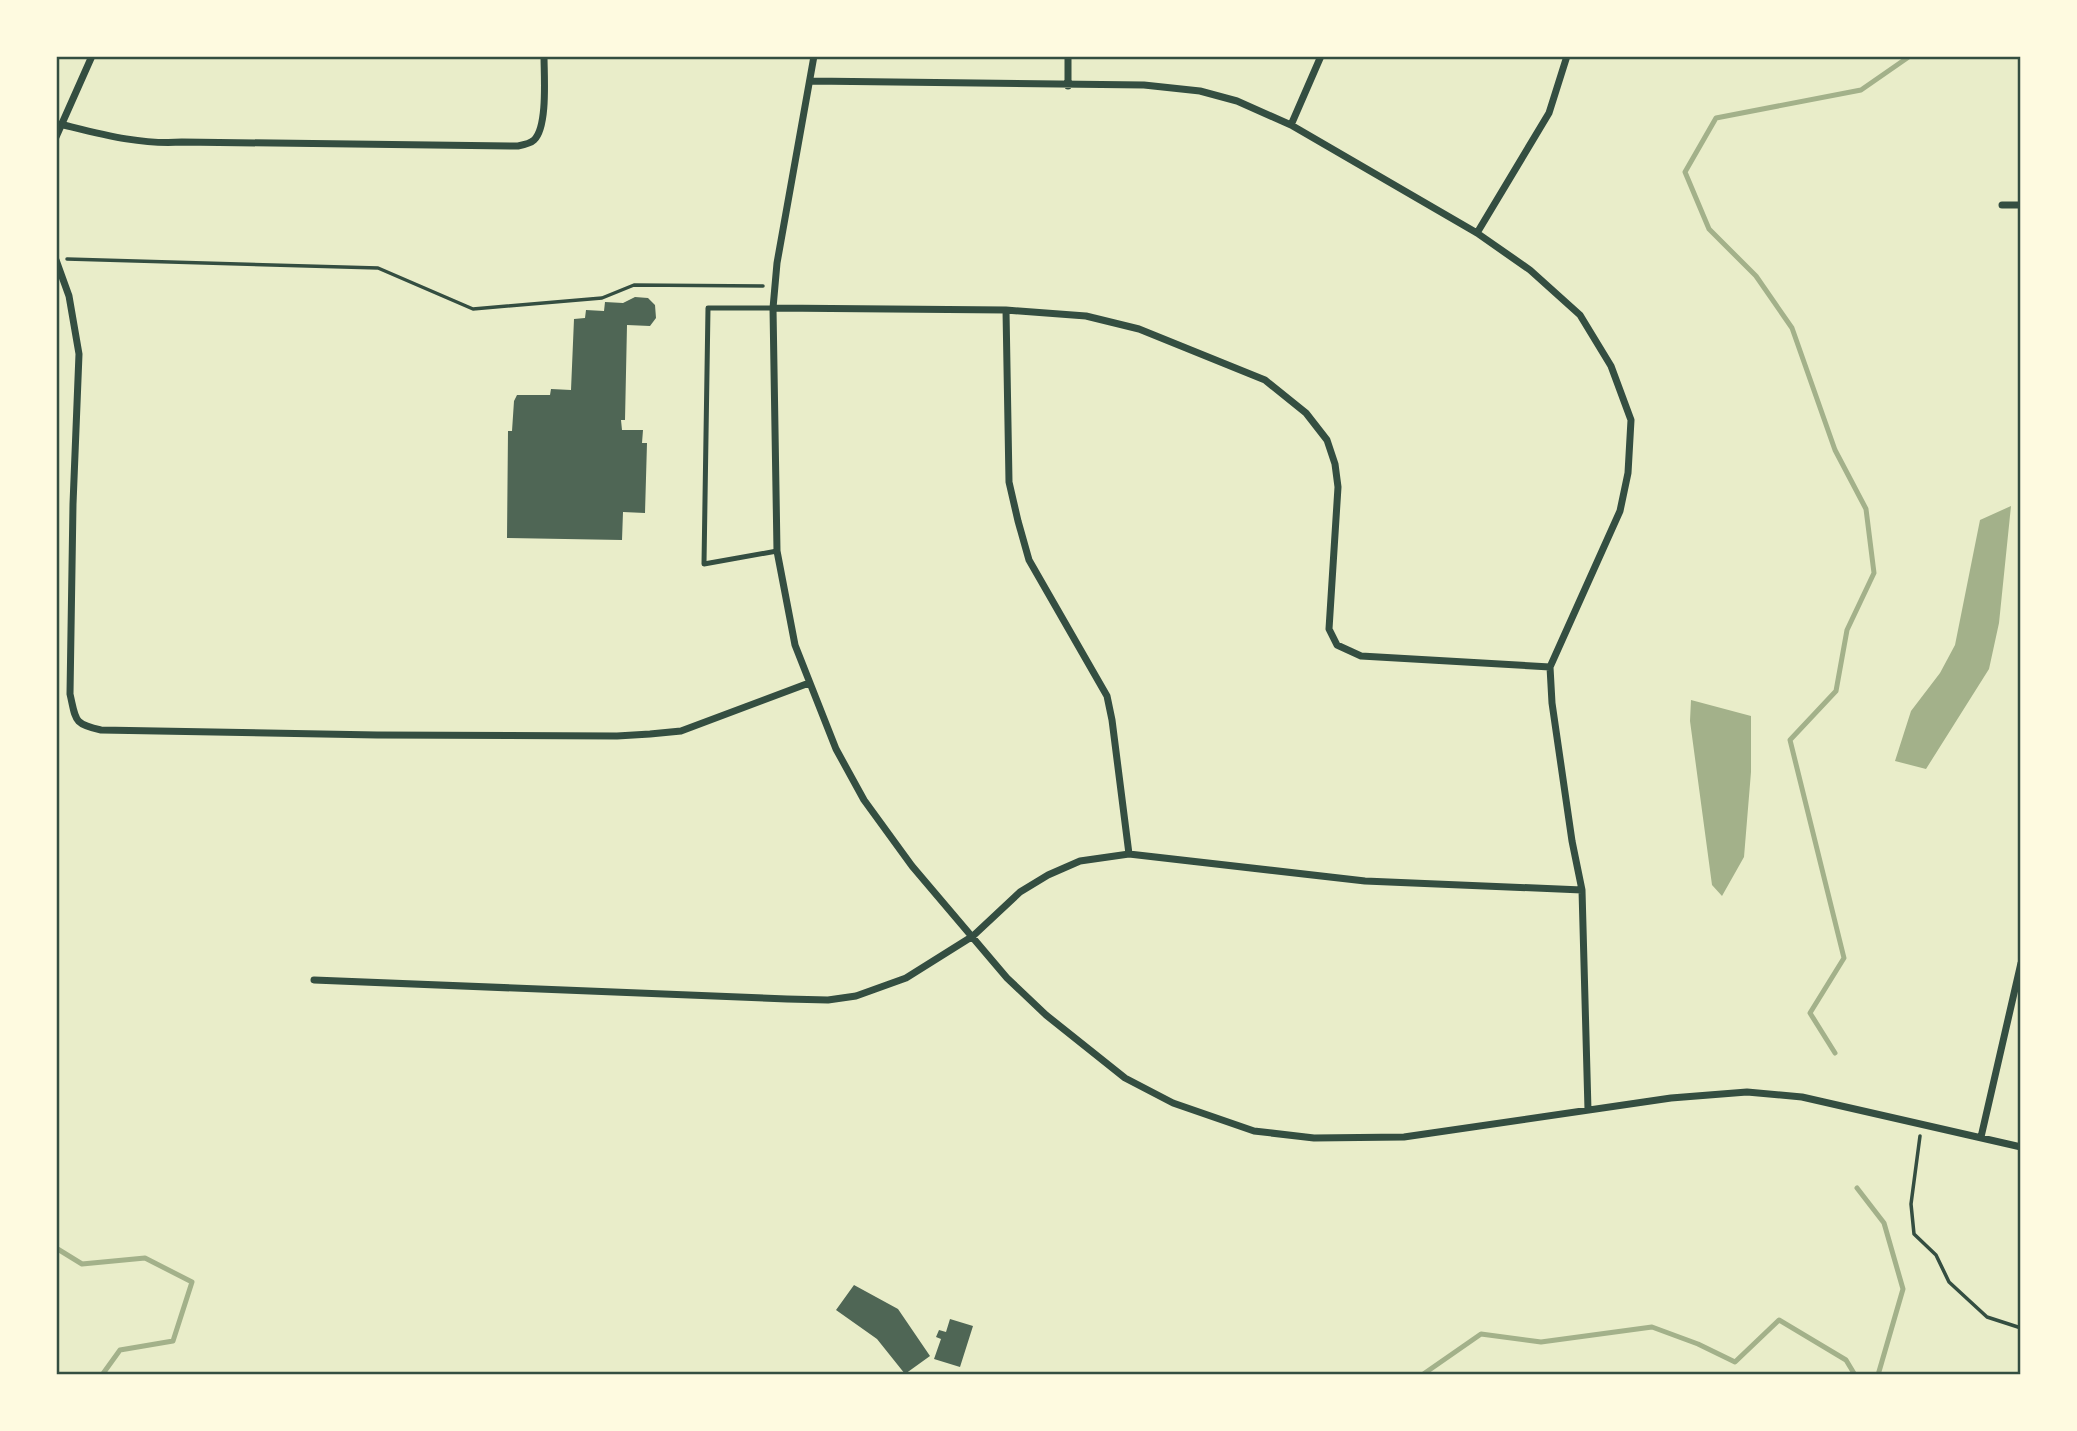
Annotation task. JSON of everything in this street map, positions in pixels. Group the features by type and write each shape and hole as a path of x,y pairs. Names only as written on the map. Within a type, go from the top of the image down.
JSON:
{"street":[{"path":"56,136 92,56"},
{"path":"60,124 115,138 157,144 182,142 518,146 534,141 540,130 543,114 544,56"},
{"path":"814,56 773,308 777,551 795,645 835,749 864,800 912,866 1007,978 1046,1015 1125,1078 1173,1103 1254,1131 1314,1138 1404,1137 1671,1098 1747,1092 1802,1097 2021,1147"},
{"path":"1068,56 1068,86"},
{"path":"1291,125 1321,56"},
{"path":"1477,233 1549,113 1567,56"},
{"path":"810,81 1144,85 1200,91 1237,101 1291,125 1477,233 1530,270 1580,315 1611,366 1630,420 1628,473 1620,512 1550,667 1552,703 1572,841 1582,890 1588,1110"},
{"path":"2002,205 2021,205"},
{"path":"56,259 69,296 79,354 70,694 75,718 83,726 101,730 364,735 617,736 681,731 809,683"},
{"path":"773,308 1006,310 1086,316 1139,328 1265,380 1306,413 1327,440 1335,464 1338,487 1329,629 1337,645 1361,656 1550,667"},
{"path":"1006,310 1009,482 1029,560 1107,696 1129,854"},
{"path":"314,980 828,1000 856,996 906,978 972,936 1020,892 1048,874 1080,861 1129,854 1365,881 1582,890"},
{"path":"1981,1138 2021,963"}],"lane":[{"path":"773,308 708,308 704,564 777,551"}],"path":[{"path":"56,259 378,268 473,309 602,298 634,285 775,286"},
{"path":"1924,1123 1917,1145 1911,1203 1914,1234 1936,1255 1950,1282 1987,1317 2021,1328"}],"shaded area":[{"path":"2011,506 1999,623 1989,669 1926,769 1895,761 1911,711 1940,673 1955,645 1980,520"},
{"path":"1691,700 1751,716 1751,772 1744,857 1722,896 1712,885 1690,721"}],"building":[{"path":"635,297 648,298 655,305 656,318 650,326 627,325 625,420 621,420 622,430 643,430 642,443 647,443 645,513 623,512 622,540 507,538 508,431 512,431 514,401 517,395 550,395 551,389 571,390 574,319 585,318 586,310 604,311 605,302 623,303"},
{"path":"854,1285 898,1309 930,1356 905,1374 877,1339 836,1310"},
{"path":"950,1319 973,1326 960,1367 934,1359 941,1339 936,1337 939,1330 946,1332"}],"waterway":[{"path":"1835,1053 1810,1013 1844,958 1790,740 1836,691 1847,630 1874,573 1866,509 1835,450 1792,328 1756,276 1709,229 1685,172 1716,118 1861,90 1910,56"},
{"path":"1857,1188 1884,1223 1903,1289 1878,1375"},
{"path":"56,1248 82,1264 145,1258 192,1282 173,1341 120,1350 102,1375"},
{"path":"1422,1375 1481,1334 1541,1342 1652,1327 1698,1344 1735,1362 1779,1320 1846,1360 1855,1375"}]}
